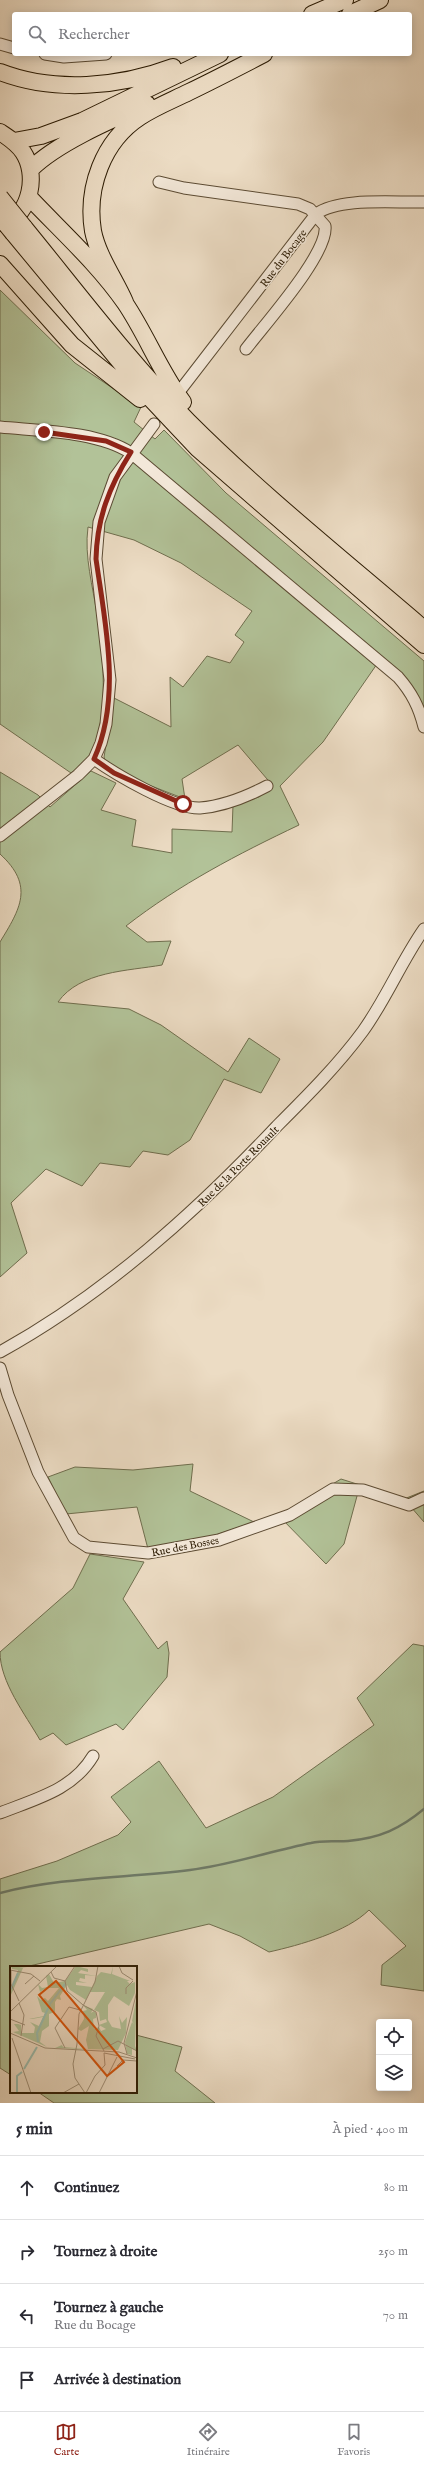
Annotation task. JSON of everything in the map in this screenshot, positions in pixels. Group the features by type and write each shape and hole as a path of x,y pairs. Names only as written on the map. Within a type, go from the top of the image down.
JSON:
{"highway":[{"path":"317,12 345,0"},
{"path":"354,12 380,0"},
{"path":"0,72 50,83 97,83 127,81 207,56"},
{"path":"14,141 41,136 82,121 216,56"},
{"path":"31,169 50,154 135,109 258,56"},
{"path":"224,455 216,441 190,413 170,384 125,302 98,248 91,206 94,180 106,156 121,133 140,117 259,56"},
{"path":"0,132 14,141 24,152 31,169 29,197 23,209 10,222 12,229"},
{"path":"0,197 12,229 149,397 198,449 424,645"},
{"path":"29,197 94,266 125,302"},
{"path":"0,217 154,384 224,455 424,629"},
{"path":"0,264 72,345"},
{"path":"0,277 72,345 133,393 178,437 198,449"}],"street":[{"path":"0,44 12,47"},
{"path":"58,56 78,56"},
{"path":"159,182 184,188 298,204 316,214 325,226 324,240 302,278 246,349"},
{"name":"Rue du Bocage","path":"182,388 316,214 332,206 424,202"},
{"path":"0,836 54,795 94,759 106,724 110,680 96,559 97,540 103,506 115,477 131,452 154,424"},
{"path":"0,427 86,437 106,441 131,452 398,677 412,693 420,710 424,727"},
{"path":"94,759 114,773 150,791 183,804 199,808 244,798 267,786"},
{"name":"Rue de la Porte Rouault","path":"0,1352 41,1330 72,1308 181,1222 216,1189 320,1082 362,1032 381,1004 424,929"},
{"name":"Rue des Bosses","path":"0,1368 8,1395 38,1472 74,1538 88,1548 148,1553 219,1540 290,1515 333,1489 363,1490 409,1505 424,1498"},
{"path":"0,1813 64,1788 85,1770 94,1756"}],"green space":[{"path":"0,290 75,363 141,407 134,422 155,439 164,430 226,493 424,661 424,706 377,664 323,742 280,786 299,825 254,847 188,883 126,926 147,942 171,941 162,965 120,971 92,978 67,992 58,1002 129,1009 161,1025 228,1072 249,1038 280,1059 261,1093 224,1079 190,1140 168,1155 143,1151 130,1167 100,1163 82,1186 46,1169 11,1203 27,1253 0,1277 0,942 18,908 21,898 21,887 18,877 11,866 0,854 0,772 38,795 50,807 91,771 116,783 101,810 136,820 132,846 172,853 172,829 232,832 233,805 259,797 273,786 238,745 182,779 185,799 141,782 106,763 104,757 114,698 171,727 170,677 183,687 207,656 230,663 244,642 235,635 252,611 181,563 134,540 88,527 88,560 103,665 103,700 101,718 98,734 91,752 84,762 71,773 0,724"},
{"path":"193,1464 190,1491 254,1522 204,1539 148,1549 137,1507 66,1514 48,1477 75,1467 133,1470"},
{"path":"341,1479 360,1485 344,1544 326,1564 279,1516"},
{"path":"424,1491 424,1522 404,1499"},
{"path":"90,1554 144,1562 123,1599 158,1649 167,1641 169,1653 167,1677 123,1730 116,1724 66,1745 53,1733 40,1740 14,1698 4,1675 0,1652 73,1588"},
{"path":"413,1644 424,1646 424,1991 381,1985 382,1965 406,1946 369,1910 360,1918 348,1925 322,1937 295,1946 269,1952 240,1936 209,1924 29,1966 10,1966 10,2074 0,2068 0,1879 57,1861 118,1835 131,1822 111,1797 159,1761 206,1828 273,1797 374,1725 357,1698"},
{"path":"137,2035 182,2047 175,2071 215,2103 54,2103 39,2093 137,2093"}],"waterway":[{"path":"0,1893 71,1881 166,1873 205,1868 316,1842 348,1841 370,1838 398,1827 424,1809"}],"route":[{"path":"44,432 106,441 131,452 115,477 103,506 99,522 96,559 104,616 110,680 106,724 101,743 94,759 114,773 150,791 183,804"}]}
